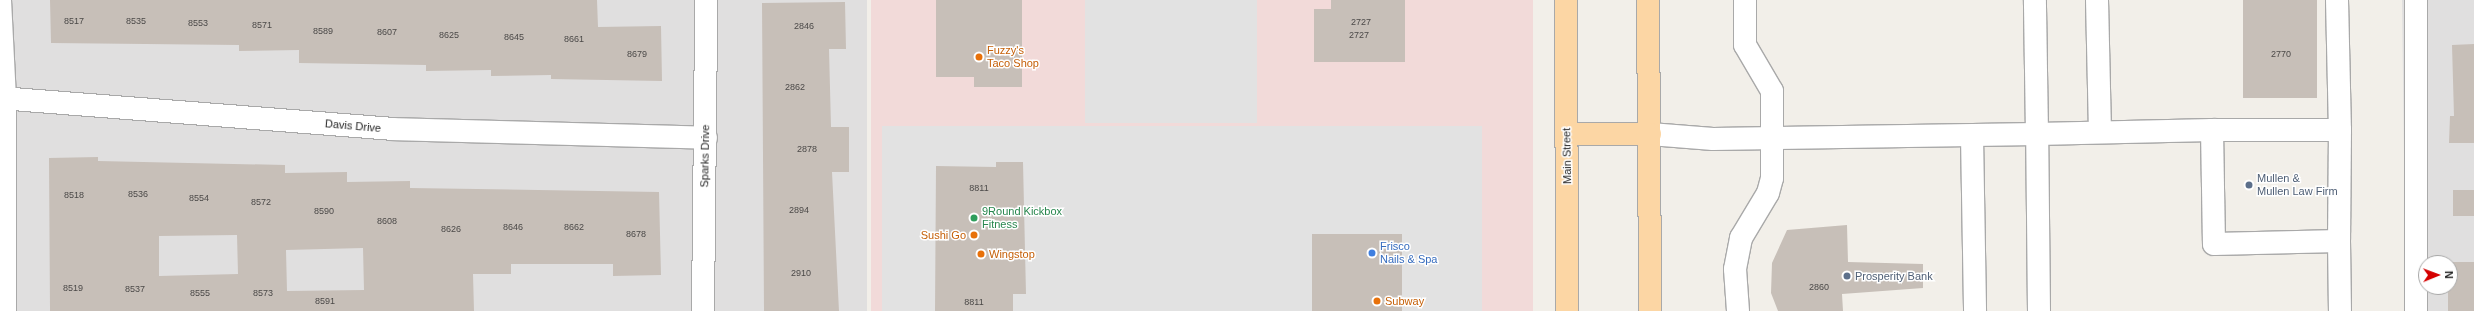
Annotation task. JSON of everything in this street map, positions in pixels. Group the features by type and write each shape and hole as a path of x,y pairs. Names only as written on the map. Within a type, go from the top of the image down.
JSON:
{"main road":[{"name":"Main Street","path":"1566,0 1567,311"},
{"path":"1648,0 1650,311"},
{"path":"1566,134 1650,134"}],"street":[{"path":"0,0 3,98 5,311"},
{"name":"Sparks Drive","path":"703,311 706,138 706,0"},
{"path":"1738,311 1735,269 1741,238 1768,193 1772,178 1772,91 1745,45 1745,0"},
{"path":"2035,0 2040,311"},
{"path":"2097,0 2100,132"},
{"path":"2337,0 2340,130 2340,311"},
{"path":"2416,0 2416,311"},
{"name":"Davis Drive","path":"3,98 392,129 706,138"},
{"path":"1650,134 1713,139 1972,136 2212,130 2340,130"},
{"path":"2212,130 2214,244 2339,241"},
{"path":"1972,136 1975,311"}],"shaded area":[{"path":"0,0 867,0 867,311 0,311"},
{"path":"871,0 1533,0 1533,311 871,311"},
{"path":"1085,0 1257,0 1257,123 1085,123"},
{"path":"2402,0 2474,0 2474,311 2406,311"},
{"path":"882,126 1482,126 1482,311 882,311"}],"building":[{"path":"50,0 597,0 598,27 661,26 662,81 551,79 551,75 491,76 491,70 426,71 426,65 299,63 299,50 239,51 239,45 51,43"},
{"name":"Fuzzy's Taco Shop","path":"936,0 1022,0 1022,87 974,87 974,77 936,77"},
{"path":"1331,0 1405,0 1405,62 1314,62 1314,9 1331,9"},
{"path":"2243,0 2317,0 2317,98 2243,98"},
{"path":"845,2 846,49 829,49 831,127 849,127 849,172 832,172 839,311 764,311 762,3"},
{"path":"2474,44 2474,143 2449,143 2450,116 2454,116 2452,45"},
{"path":"98,157 98,161 285,165 285,173 347,172 347,182 410,181 410,188 659,192 661,275 613,276 613,264 511,264 511,274 473,274 474,311 50,311 49,158","holes":["237,235 238,274 159,276 159,236","363,248 364,290 287,291 286,250"]},
{"path":"996,162 1023,162 1026,294 1013,294 1013,311 935,311 936,166 996,167"},
{"path":"2453,190 2474,190 2474,216 2453,216"},
{"name":"Prosperity Bank","path":"1847,225 1848,262 1923,264 1923,288 1842,294 1843,311 1778,311 1771,293 1772,263 1787,230"},
{"path":"1312,234 1402,234 1402,311 1312,311"},
{"path":"2458,262 2474,262 2474,311 2448,311 2448,295 2458,295"}],"place":[{"name":"Fuzzy's Taco Shop","path":"979,57"},
{"name":"Mullen & Mullen Law Firm","path":"2249,185"},
{"name":"9Round Kickbox Fitness","path":"974,218"},
{"name":"Sushi Go","path":"974,235"},
{"name":"Frisco Nails & Spa","path":"1372,253"},
{"name":"Wingstop","path":"981,254"},
{"name":"Prosperity Bank","path":"1847,276"},
{"name":"Subway","path":"1377,301"}]}
